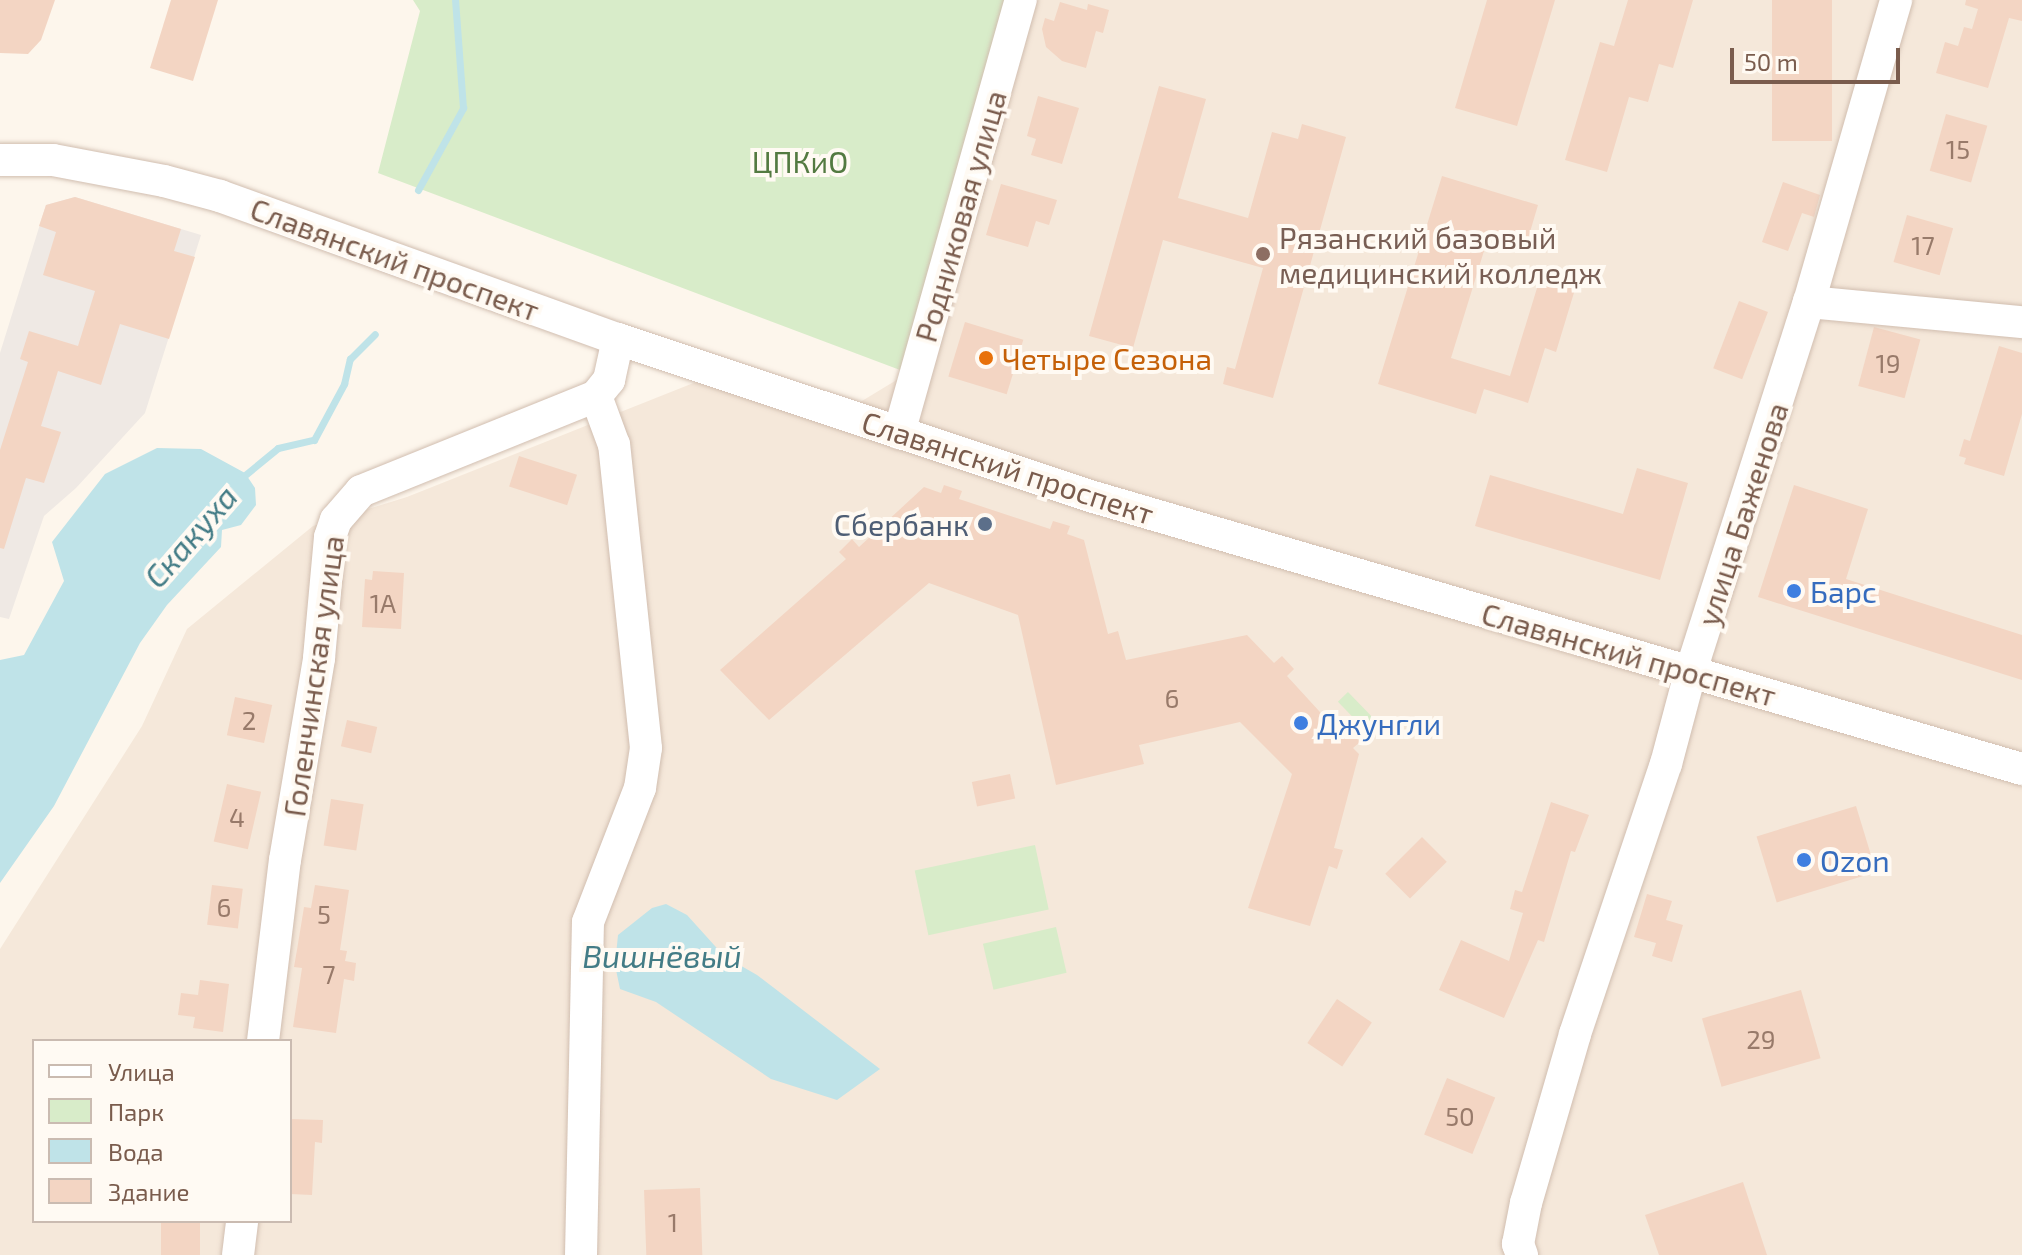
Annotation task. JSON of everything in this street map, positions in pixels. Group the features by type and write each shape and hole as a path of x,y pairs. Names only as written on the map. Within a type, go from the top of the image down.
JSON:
{"street":[{"name":"Родниковая улица","path":"899,433 1021,0"},
{"name":"улица Баженова","path":"1517,1251 1575,1034 1666,764 1690,674 1809,302 1896,0"},
{"name":"Славянский проспект","path":"0,160 53,160 164,181 220,196 618,339 1090,496 2022,769"},
{"path":"1809,302 2022,322"},
{"path":"581,1255 588,922 640,788 646,748 614,445 596,396 609,380 618,339"},
{"name":"Голенчинская улица","path":"263,1039 285,860 319,658 330,537 336,520 361,491 596,396"},
{"path":"238,1255 242,1223"}],"shaded area":[{"path":"1012,0 2022,0 2022,1255 0,1255 0,949 142,726 187,629 313,526 407,497 696,382 834,418 908,373"},
{"path":"75,197 201,235 145,413 76,488 44,516 9,619 0,617 0,353 46,205"}],"green space":[{"name":"ЦПКиО","path":"413,0 1012,0 908,373 378,173 420,11"},
{"path":"1348,692 1380,725 1370,735 1338,702"},
{"path":"1035,845 1049,910 928,935 915,871"},
{"path":"1056,927 1067,973 993,990 983,944"}],"water":[{"path":"157,448 201,449 245,473 255,488 256,505 241,525 222,530 221,547 167,605 140,643 54,806 0,883 0,660 24,655 64,581 52,542 105,474"},
{"name":"Вишнёвый","path":"666,904 687,915 724,956 757,975 880,1069 837,1100 771,1079 656,1002 620,989 615,965 618,935 652,908"}],"building":[{"path":"0,0 55,0 41,40 28,54 0,53"},
{"path":"171,0 218,0 193,81 150,68"},
{"path":"1487,0 1555,0 1517,126 1455,108"},
{"path":"1628,0 1693,0 1673,68 1659,64 1648,102 1629,97 1607,172 1565,160 1600,42 1614,46"},
{"path":"1772,0 1832,0 1832,141 1772,141"},
{"path":"1966,0 2022,0 2022,21 2009,18 1988,88 1936,73 1945,42 1958,46 1964,27 1972,29 1978,9 1965,5"},
{"path":"1060,2 1087,10 1088,4 1109,10 1103,33 1096,31 1086,68 1062,61 1046,47 1042,29 1045,18 1054,21"},
{"name":"Рязанский базовый медицинский колледж","path":"1159,86 1206,99 1178,198 1248,218 1272,132 1298,139 1302,124 1346,137 1273,398 1223,384 1227,367 1235,369 1263,268 1163,240 1133,348 1089,336"},
{"path":"1038,96 1079,108 1062,164 1031,155 1036,139 1027,136"},
{"path":"1946,114 1987,126 1971,183 1930,171"},
{"path":"1442,176 1538,205 1525,249 1488,238 1451,358 1510,376 1541,275 1576,286 1556,352 1545,348 1528,403 1484,389 1476,414 1378,384"},
{"path":"1783,182 1820,195 1814,217 1802,213 1788,251 1762,242"},
{"path":"1001,184 1057,200 1049,225 1036,221 1028,247 986,235"},
{"path":"75,197 181,229 174,251 195,257 169,339 120,324 101,385 58,371 41,426 61,432 44,483 26,478 4,549 0,548 0,450 28,362 20,359 29,331 78,346 95,291 43,275 56,232 39,226 46,205"},
{"path":"1907,215 1953,228 1940,275 1893,262"},
{"path":"1739,301 1768,312 1742,379 1713,368"},
{"name":"Четыре Сезона","path":"965,322 1023,340 1007,394 948,377"},
{"path":"1874,327 1920,339 1905,398 1858,386"},
{"path":"1999,346 2022,353 2022,414 2004,476 1964,464 1966,458 1959,456 1964,439 1970,441"},
{"path":"519,456 577,475 567,505 509,486"},
{"path":"1637,468 1688,483 1660,580 1475,526 1490,475 1623,514"},
{"path":"944,485 962,491 959,499 1050,529 1053,521 1070,526 1067,534 1084,540 1108,634 1118,631 1126,660 1247,635 1274,663 1282,656 1294,669 1287,676 1341,735 1348,729 1360,742 1353,748 1359,754 1334,848 1343,850 1337,869 1329,866 1310,926 1248,908 1292,774 1240,722 1139,745 1144,764 1056,785 1018,615 929,583 769,720 720,670 846,559 839,552 852,539 859,547 924,487 941,493"},
{"path":"1794,485 1868,509 1846,579 2022,635 2022,680 1758,597"},
{"path":"373,571 404,573 401,629 362,627 365,579 372,580"},
{"path":"235,697 272,705 264,743 227,735"},
{"path":"347,720 377,727 371,753 341,746"},
{"path":"1010,774 1015,798 977,807 972,782"},
{"path":"227,784 261,792 248,849 214,841"},
{"path":"331,799 364,804 356,851 324,845"},
{"path":"1551,802 1589,815 1575,852 1571,851 1544,942 1538,940 1504,1018 1439,990 1461,940 1509,961 1523,913 1510,909 1515,890 1522,892"},
{"path":"1856,806 1876,872 1777,902 1757,836"},
{"path":"1422,837 1447,862 1410,899 1385,874"},
{"path":"212,885 243,889 238,928 207,925"},
{"path":"315,885 349,890 340,950 347,951 345,961 356,963 354,981 344,979 336,1033 293,1027 302,968 294,967 304,907 311,908"},
{"path":"1647,894 1672,901 1666,920 1683,925 1672,962 1652,956 1656,943 1634,937"},
{"path":"200,980 229,984 223,1032 193,1028 195,1017 178,1015 181,993 198,995"},
{"path":"1801,990 1821,1058 1722,1087 1702,1018"},
{"path":"1337,999 1372,1022 1342,1066 1307,1043"},
{"path":"1447,1078 1495,1097 1472,1154 1424,1135"},
{"path":"292,1119 323,1120 322,1143 315,1142 312,1195 292,1194"},
{"path":"1743,1182 1767,1255 1659,1255 1645,1215"},
{"path":"700,1188 702,1255 646,1255 644,1190"},
{"path":"161,1223 200,1223 200,1255 161,1255"}],"waterway":[{"name":"Скакуха","path":"418,190 463,108 455,0"},
{"name":"Скакуха","path":"239,480 278,448 314,440 344,384 350,359 375,334"}],"place":[{"name":"Рязанский базовый медицинский колледж","path":"1263,254"},
{"name":"Четыре Сезона","path":"986,358"},
{"name":"Сбербанк","path":"985,524"},
{"name":"Барс","path":"1794,591"},
{"name":"Джунгли","path":"1301,723"},
{"name":"Ozon","path":"1804,860"}]}
